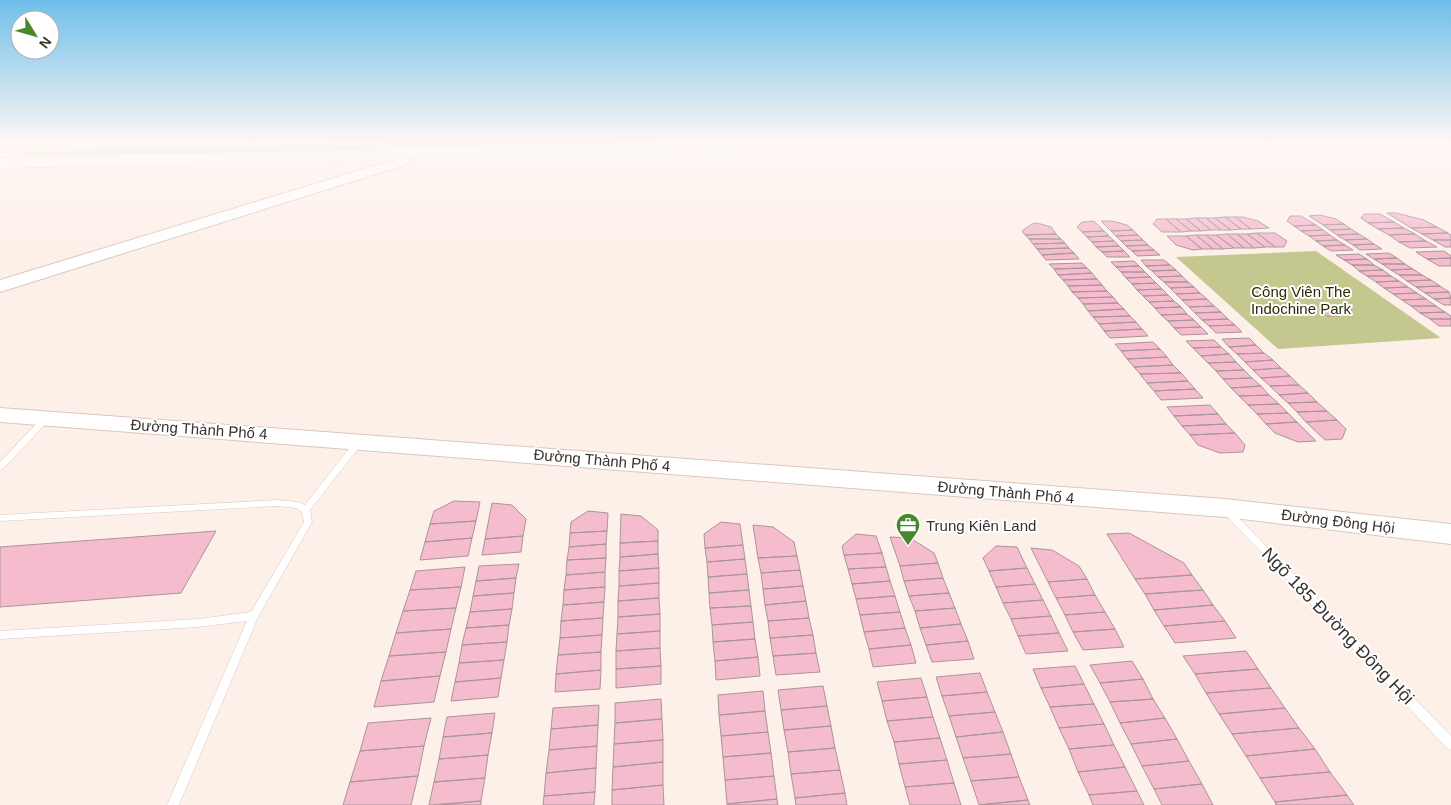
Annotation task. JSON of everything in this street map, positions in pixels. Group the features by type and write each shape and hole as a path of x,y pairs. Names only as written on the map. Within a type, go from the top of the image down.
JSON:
{"main road":[{"path":"0,286 347,179"}],"street":[{"name":"Đường Thành Phố 4","path":"0,415 1215,508"},
{"name":"Đường Đông Hội","path":"1215,508 1451,534"}],"lane":[{"path":"0,467 47,418"},
{"path":"173,805 254,616 308,522 306,510 359,442"},
{"path":"0,518 277,503 298,505 306,510"},
{"name":"Ngõ 185 Đường Đông Hội","path":"1215,508 1451,744"},
{"path":"0,635 198,623 254,616"}],"green space":[{"name":"Công Viên The Indochine Park","path":"1316,251 1441,338 1278,349 1176,257"}],"building":[{"path":"1387,213 1396,213 1424,220 1437,227 1411,228"},
{"path":"1364,214 1380,214 1394,222 1368,223 1361,218"},
{"path":"1320,215 1336,219 1344,224 1323,225 1309,216"},
{"path":"1290,216 1301,216 1316,225 1294,226 1287,221"},
{"path":"1225,217 1235,217 1251,229 1241,229"},
{"path":"1225,217 1241,229 1231,230 1215,218"},
{"path":"1235,217 1258,221 1269,228 1251,229"},
{"path":"1196,218 1211,230 1201,231 1186,219"},
{"path":"1196,218 1206,218 1221,230 1211,230"},
{"path":"1206,218 1215,218 1231,230 1221,230"},
{"path":"1157,219 1166,219 1181,232 1162,232 1153,224"},
{"path":"1166,219 1176,219 1191,231 1181,232"},
{"path":"1176,219 1186,219 1201,231 1191,231"},
{"path":"1094,221 1104,231 1082,232 1077,227 1082,222"},
{"path":"1101,221 1112,221 1127,225 1133,230 1111,231"},
{"path":"1394,222 1404,228 1378,229 1368,223"},
{"path":"1037,223 1051,227 1056,234 1025,235 1022,231"},
{"path":"1344,224 1351,229 1330,230 1323,225"},
{"path":"1316,225 1323,230 1301,231 1294,226"},
{"path":"1437,227 1448,233 1422,234 1411,228"},
{"path":"1404,228 1415,234 1389,235 1378,229"},
{"path":"1351,229 1359,234 1337,235 1330,230"},
{"path":"1133,230 1138,235 1116,236 1111,231"},
{"path":"1323,230 1330,235 1309,236 1301,231"},
{"path":"1104,231 1109,236 1087,237 1082,232"},
{"path":"1257,233 1275,233 1287,241 1284,247 1275,247"},
{"path":"1257,233 1275,247 1265,247 1247,234"},
{"path":"1448,233 1451,235 1451,240 1433,240 1422,234"},
{"path":"1056,234 1061,239 1029,239 1025,235"},
{"path":"1227,234 1237,234 1254,248 1244,248"},
{"path":"1227,234 1244,248 1234,248 1216,235"},
{"path":"1237,234 1247,234 1265,247 1254,248"},
{"path":"1359,234 1367,239 1345,240 1337,235"},
{"path":"1415,234 1426,241 1399,242 1389,235"},
{"path":"1138,235 1143,240 1121,241 1116,236"},
{"path":"1196,235 1213,249 1202,249 1186,236"},
{"path":"1196,235 1206,235 1223,249 1213,249"},
{"path":"1206,235 1216,235 1234,248 1223,249"},
{"path":"1330,235 1337,240 1316,241 1309,236"},
{"path":"1109,236 1114,241 1092,242 1087,237"},
{"path":"1167,236 1186,236 1202,249 1193,250 1176,245"},
{"path":"1029,239 1061,239 1065,243 1033,244"},
{"path":"1367,239 1374,244 1353,245 1345,240"},
{"path":"1143,240 1148,245 1126,246 1121,241"},
{"path":"1337,240 1345,245 1323,246 1316,241"},
{"path":"1433,240 1451,240 1451,247 1445,247"},
{"path":"1114,241 1119,246 1096,247 1092,242"},
{"path":"1426,241 1437,247 1410,248 1399,242"},
{"path":"1065,243 1069,248 1037,249 1033,244"},
{"path":"1374,244 1382,249 1360,250 1353,245"},
{"path":"1148,245 1154,250 1132,251 1126,246"},
{"path":"1345,245 1353,250 1331,251 1323,246"},
{"path":"1119,246 1124,251 1102,252 1096,247"},
{"path":"1069,248 1074,253 1042,255 1037,249"},
{"path":"1154,250 1160,255 1137,256 1132,251"},
{"path":"1124,251 1130,257 1107,257 1102,252"},
{"path":"1444,251 1451,258 1427,259 1416,252"},
{"path":"1074,253 1079,259 1046,260 1042,255"},
{"path":"1389,253 1397,258 1374,259 1366,254"},
{"path":"1359,254 1367,259 1344,260 1336,255"},
{"path":"1397,258 1405,264 1382,264 1374,259"},
{"path":"1451,258 1451,266 1439,266 1427,259"},
{"path":"1367,259 1374,265 1352,265 1344,260"},
{"path":"1141,260 1164,260 1170,265 1146,266"},
{"path":"1134,261 1139,266 1116,267 1111,262"},
{"path":"1082,263 1087,268 1054,269 1049,264"},
{"path":"1382,264 1405,264 1413,269 1391,270"},
{"path":"1170,265 1176,270 1152,271 1146,266"},
{"path":"1352,265 1374,265 1383,270 1359,271"},
{"path":"1139,266 1145,272 1121,272 1116,267"},
{"path":"1087,268 1092,273 1058,275 1054,269"},
{"path":"1413,269 1422,275 1399,275 1391,270"},
{"path":"1176,270 1182,276 1158,277 1152,271"},
{"path":"1383,270 1391,276 1367,276 1359,271"},
{"path":"1121,272 1145,272 1150,277 1126,278"},
{"path":"1092,273 1097,279 1063,280 1058,275"},
{"path":"1399,275 1422,275 1431,280 1407,281"},
{"path":"1182,276 1188,282 1164,282 1158,277"},
{"path":"1367,276 1391,276 1399,281 1376,282"},
{"path":"1150,277 1156,283 1132,284 1126,278"},
{"path":"1097,279 1102,285 1068,286 1063,280"},
{"path":"1431,280 1440,286 1416,287 1407,281"},
{"path":"1399,281 1408,287 1384,288 1376,282"},
{"path":"1164,282 1188,282 1194,287 1170,288"},
{"path":"1156,283 1162,289 1137,290 1132,284"},
{"path":"1102,285 1107,291 1072,292 1068,286"},
{"path":"1440,286 1449,292 1425,293 1416,287"},
{"path":"1194,287 1200,293 1176,294 1170,288"},
{"path":"1408,287 1417,293 1393,294 1384,288"},
{"path":"1162,289 1168,295 1143,296 1137,290"},
{"path":"1107,291 1113,297 1078,298 1072,292"},
{"path":"1449,292 1451,298 1434,299 1425,293"},
{"path":"1200,293 1207,299 1182,300 1176,294"},
{"path":"1417,293 1426,299 1402,300 1393,294"},
{"path":"1168,295 1174,301 1149,302 1143,296"},
{"path":"1113,297 1118,303 1083,304 1078,298"},
{"path":"1451,298 1451,305 1444,305 1434,299"},
{"path":"1207,299 1214,306 1189,307 1182,300"},
{"path":"1426,299 1436,306 1411,306 1402,300"},
{"path":"1174,301 1181,307 1155,308 1149,302"},
{"path":"1118,303 1124,309 1088,311 1083,304"},
{"path":"1214,306 1221,312 1195,313 1189,307"},
{"path":"1411,306 1436,306 1445,312 1420,313"},
{"path":"1181,307 1187,314 1161,315 1155,308"},
{"path":"1124,309 1130,316 1093,317 1088,311"},
{"path":"1332,309 1340,316 1327,316 1319,310"},
{"path":"1221,312 1228,319 1202,320 1195,313"},
{"path":"1445,312 1451,316 1451,319 1430,319 1420,313"},
{"path":"1187,314 1194,320 1168,321 1161,315"},
{"path":"1130,316 1136,322 1099,324 1093,317"},
{"path":"1228,319 1235,325 1209,326 1202,320"},
{"path":"1430,319 1451,319 1451,326 1439,326"},
{"path":"1194,320 1201,327 1174,328 1168,321"},
{"path":"1136,322 1142,329 1104,331 1099,324"},
{"path":"1235,325 1242,332 1216,333 1209,326"},
{"path":"1201,327 1208,334 1181,335 1174,328"},
{"path":"1142,329 1148,336 1110,338 1104,331"},
{"path":"1249,338 1256,345 1229,347 1222,339"},
{"path":"1214,340 1221,347 1193,348 1186,341"},
{"path":"1153,342 1160,349 1121,351 1115,344"},
{"path":"1256,345 1264,353 1237,354 1229,347"},
{"path":"1221,347 1229,354 1201,356 1193,348"},
{"path":"1160,349 1167,357 1127,359 1121,351"},
{"path":"1264,353 1273,360 1245,362 1237,354"},
{"path":"1229,354 1236,362 1208,363 1201,356"},
{"path":"1167,357 1173,365 1134,367 1127,359"},
{"path":"1273,360 1281,368 1253,370 1245,362"},
{"path":"1236,362 1244,370 1216,371 1208,363"},
{"path":"1173,365 1181,373 1140,374 1134,367"},
{"path":"1281,368 1290,376 1261,378 1253,370"},
{"path":"1244,370 1252,378 1223,379 1216,371"},
{"path":"1181,373 1188,381 1147,383 1140,374"},
{"path":"1290,376 1299,385 1270,386 1261,378"},
{"path":"1252,378 1261,386 1231,388 1223,379"},
{"path":"1188,381 1195,389 1154,391 1147,383"},
{"path":"1299,385 1308,393 1279,395 1270,386"},
{"path":"1261,386 1269,395 1239,396 1231,388"},
{"path":"1195,389 1203,398 1161,400 1154,391"},
{"path":"1308,393 1317,402 1288,403 1279,395"},
{"path":"1269,395 1279,404 1248,405 1239,396"},
{"path":"1317,402 1327,411 1297,412 1288,403"},
{"path":"1279,404 1288,413 1257,414 1248,405"},
{"path":"1210,405 1218,414 1174,416 1167,407"},
{"path":"1327,411 1337,420 1306,422 1297,412"},
{"path":"1288,413 1297,422 1266,424 1257,414"},
{"path":"1218,414 1226,424 1182,426 1174,416"},
{"path":"1337,420 1346,429 1342,439 1325,440 1306,422"},
{"path":"1297,422 1316,441 1298,442 1275,433 1266,424"},
{"path":"1226,424 1235,433 1190,435 1182,426"},
{"path":"1235,433 1245,445 1243,452 1220,453 1198,445 1190,435"},
{"path":"454,501 480,502 476,521 430,524 434,511"},
{"path":"492,503 512,505 526,519 523,536 485,539"},
{"path":"588,511 608,513 607,531 570,533 571,522"},
{"path":"621,514 641,516 658,530 658,541 620,543"},
{"path":"476,521 472,538 425,542 430,524"},
{"path":"721,522 740,524 743,545 705,548 704,534"},
{"path":"753,525 773,527 794,542 797,556 758,558"},
{"path":"216,531 181,593 0,607 0,547"},
{"path":"607,531 606,544 569,547 570,533"},
{"path":"1129,533 1184,563 1192,575 1135,579 1107,534"},
{"path":"856,534 876,536 882,553 844,555 842,546"},
{"path":"523,536 521,552 482,555 485,539"},
{"name":"Trung Kiên Land","path":"890,537 910,538 934,553 938,563 900,566"},
{"path":"472,538 468,556 420,560 425,542"},
{"path":"658,541 658,554 620,557 620,543"},
{"path":"606,544 606,558 567,560 569,547"},
{"path":"743,545 745,559 707,562 705,548"},
{"path":"996,546 1017,547 1027,568 989,571 983,558"},
{"path":"1031,548 1052,550 1079,566 1087,579 1048,582"},
{"path":"882,553 886,567 848,569 844,555"},
{"path":"658,554 659,568 619,571 620,557"},
{"path":"797,556 800,570 761,573 758,558"},
{"path":"606,558 605,572 566,575 567,560"},
{"path":"745,559 747,574 708,577 707,562"},
{"path":"938,563 943,578 904,581 900,566"},
{"path":"519,564 516,578 476,581 479,566"},
{"path":"465,567 461,587 410,590 416,571"},
{"path":"886,567 890,581 852,584 848,569"},
{"path":"659,568 659,583 619,586 619,571"},
{"path":"1027,568 1035,584 996,587 989,571"},
{"path":"800,570 803,586 763,589 761,573"},
{"path":"605,572 605,587 564,590 566,575"},
{"path":"747,574 749,590 709,593 708,577"},
{"path":"1192,575 1203,590 1145,594 1135,579"},
{"path":"516,578 514,593 473,596 476,581"},
{"path":"943,578 949,593 909,596 904,581"},
{"path":"1087,579 1095,595 1056,598 1048,582"},
{"path":"890,581 895,596 856,599 852,584"},
{"path":"659,583 659,598 618,601 619,586"},
{"path":"1035,584 1043,600 1003,603 996,587"},
{"path":"803,586 806,601 765,605 763,589"},
{"path":"461,587 456,608 403,611 410,590"},
{"path":"605,587 604,602 563,605 564,590"},
{"path":"749,590 751,606 710,608 709,593"},
{"path":"1203,590 1213,605 1154,610 1145,594"},
{"path":"514,593 512,609 470,612 473,596"},
{"path":"949,593 955,608 915,611 909,596"},
{"path":"1095,595 1105,612 1065,615 1056,598"},
{"path":"895,596 900,612 860,615 856,599"},
{"path":"659,598 660,614 618,617 618,601"},
{"path":"1043,600 1051,616 1011,619 1003,603"},
{"path":"806,601 809,618 768,621 765,605"},
{"path":"604,602 603,618 561,621 563,605"},
{"path":"1213,605 1225,621 1164,626 1154,610"},
{"path":"751,606 753,622 712,625 710,608"},
{"path":"456,608 451,629 396,633 403,611"},
{"path":"955,608 961,624 920,628 915,611"},
{"path":"512,609 509,625 466,628 470,612"},
{"path":"900,612 905,628 864,632 860,615"},
{"path":"1105,612 1115,629 1073,632 1065,615"},
{"path":"660,614 660,631 617,634 618,617"},
{"path":"1051,616 1059,633 1018,636 1011,619"},
{"path":"603,618 602,635 560,638 561,621"},
{"path":"809,618 813,635 770,638 768,621"},
{"path":"1225,621 1236,638 1175,643 1164,626"},
{"path":"753,622 755,639 713,642 712,625"},
{"path":"961,624 968,641 926,645 920,628"},
{"path":"509,625 507,642 462,645 466,628"},
{"path":"905,628 911,645 869,649 864,632"},
{"path":"451,629 446,652 389,656 396,633"},
{"path":"1115,629 1124,647 1083,650 1073,632"},
{"path":"660,631 660,648 616,651 617,634"},
{"path":"1059,633 1068,651 1026,654 1018,636"},
{"path":"602,635 601,652 558,655 560,638"},
{"path":"813,635 816,653 773,656 770,638"},
{"path":"755,639 758,657 715,661 713,642"},
{"path":"968,641 974,659 932,662 926,645"},
{"path":"507,642 504,660 459,663 462,645"},
{"path":"911,645 916,663 873,667 869,649"},
{"path":"660,648 661,666 616,669 616,651"},
{"path":"1246,651 1258,669 1195,674 1183,656"},
{"path":"446,652 440,676 381,681 389,656"},
{"path":"601,652 601,670 556,674 558,655"},
{"path":"816,653 820,672 776,675 773,656"},
{"path":"758,657 760,676 716,680 715,661"},
{"path":"504,660 501,678 455,682 459,663"},
{"path":"1132,661 1143,679 1100,683 1090,665"},
{"path":"661,666 661,684 616,688 616,669"},
{"path":"1075,666 1084,684 1041,688 1033,669"},
{"path":"1258,669 1271,688 1206,693 1195,674"},
{"path":"601,670 600,689 555,692 556,674"},
{"path":"980,673 987,692 942,696 936,677"},
{"path":"440,676 434,702 374,707 381,681"},
{"path":"501,678 498,697 451,701 455,682"},
{"path":"921,678 927,697 882,701 877,682"},
{"path":"1143,679 1153,699 1110,702 1100,683"},
{"path":"1084,684 1094,704 1050,707 1041,688"},
{"path":"823,686 827,706 781,710 778,690"},
{"path":"1271,688 1285,708 1219,714 1206,693"},
{"path":"763,691 765,711 719,715 718,695"},
{"path":"987,692 995,712 949,716 942,696"},
{"path":"927,697 933,717 887,721 882,701"},
{"path":"661,699 662,719 615,723 615,703"},
{"path":"1153,699 1165,718 1120,723 1110,702"},
{"path":"1094,704 1104,724 1059,728 1050,707"},
{"path":"599,705 598,725 551,729 553,708"},
{"path":"827,706 831,726 784,730 781,710"},
{"path":"1285,708 1299,728 1232,734 1219,714"},
{"path":"765,711 768,732 721,736 719,715"},
{"path":"995,712 1003,732 956,737 949,716"},
{"path":"495,713 492,733 443,737 447,717"},
{"path":"933,717 940,738 894,742 887,721"},
{"path":"431,718 424,746 360,751 368,723"},
{"path":"1165,718 1177,739 1131,744 1120,723"},
{"path":"662,719 663,740 614,744 615,723"},
{"path":"1104,724 1114,745 1069,749 1059,728"},
{"path":"598,725 597,746 549,750 551,729"},
{"path":"831,726 835,748 788,752 784,730"},
{"path":"1299,728 1315,749 1246,756 1232,734"},
{"path":"768,732 771,753 723,757 721,736"},
{"path":"1003,732 1011,754 963,758 956,737"},
{"path":"492,733 488,755 439,759 443,737"},
{"path":"940,738 947,760 899,764 894,742"},
{"path":"1177,739 1189,761 1142,766 1131,744"},
{"path":"663,740 663,762 613,767 614,744"},
{"path":"1114,745 1125,767 1078,772 1069,749"},
{"path":"424,746 418,776 350,782 360,751"},
{"path":"597,746 596,768 546,773 549,750"},
{"path":"835,748 840,770 791,774 788,752"},
{"path":"1315,749 1330,772 1260,778 1246,756"},
{"path":"771,753 774,776 725,780 723,757"},
{"path":"1011,754 1019,777 971,781 963,758"},
{"path":"488,755 485,778 434,782 439,759"},
{"path":"947,760 954,783 905,787 899,764"},
{"path":"1189,761 1202,784 1154,789 1142,766"},
{"path":"663,762 663,785 612,790 613,767"},
{"path":"1125,767 1137,791 1089,795 1078,772"},
{"path":"596,768 595,792 544,796 546,773"},
{"path":"840,770 845,793 795,798 791,774"},
{"path":"1330,772 1347,795 1275,802 1260,778"},
{"path":"418,776 411,805 343,805 350,782"},
{"path":"774,776 777,799 727,804 725,780"},
{"path":"1019,777 1028,800 979,805 971,781"},
{"path":"485,778 481,801 429,805 434,782"},
{"path":"954,783 961,805 910,805 905,787"},
{"path":"1202,784 1213,805 1162,805 1154,789"},
{"path":"663,785 664,805 612,805 612,790"},
{"path":"1137,791 1144,805 1093,805 1089,795"},
{"path":"595,792 594,805 543,805 544,796"},
{"path":"845,793 847,805 796,805 795,798"},
{"path":"1347,795 1354,805 1276,805 1275,802"},
{"path":"777,799 778,805 727,805 727,804"},
{"path":"1028,800 1030,805 980,805"},
{"path":"481,801 481,805 439,805"}],"place":[{"name":"Trung Kiên Land","path":"908,546"}]}
